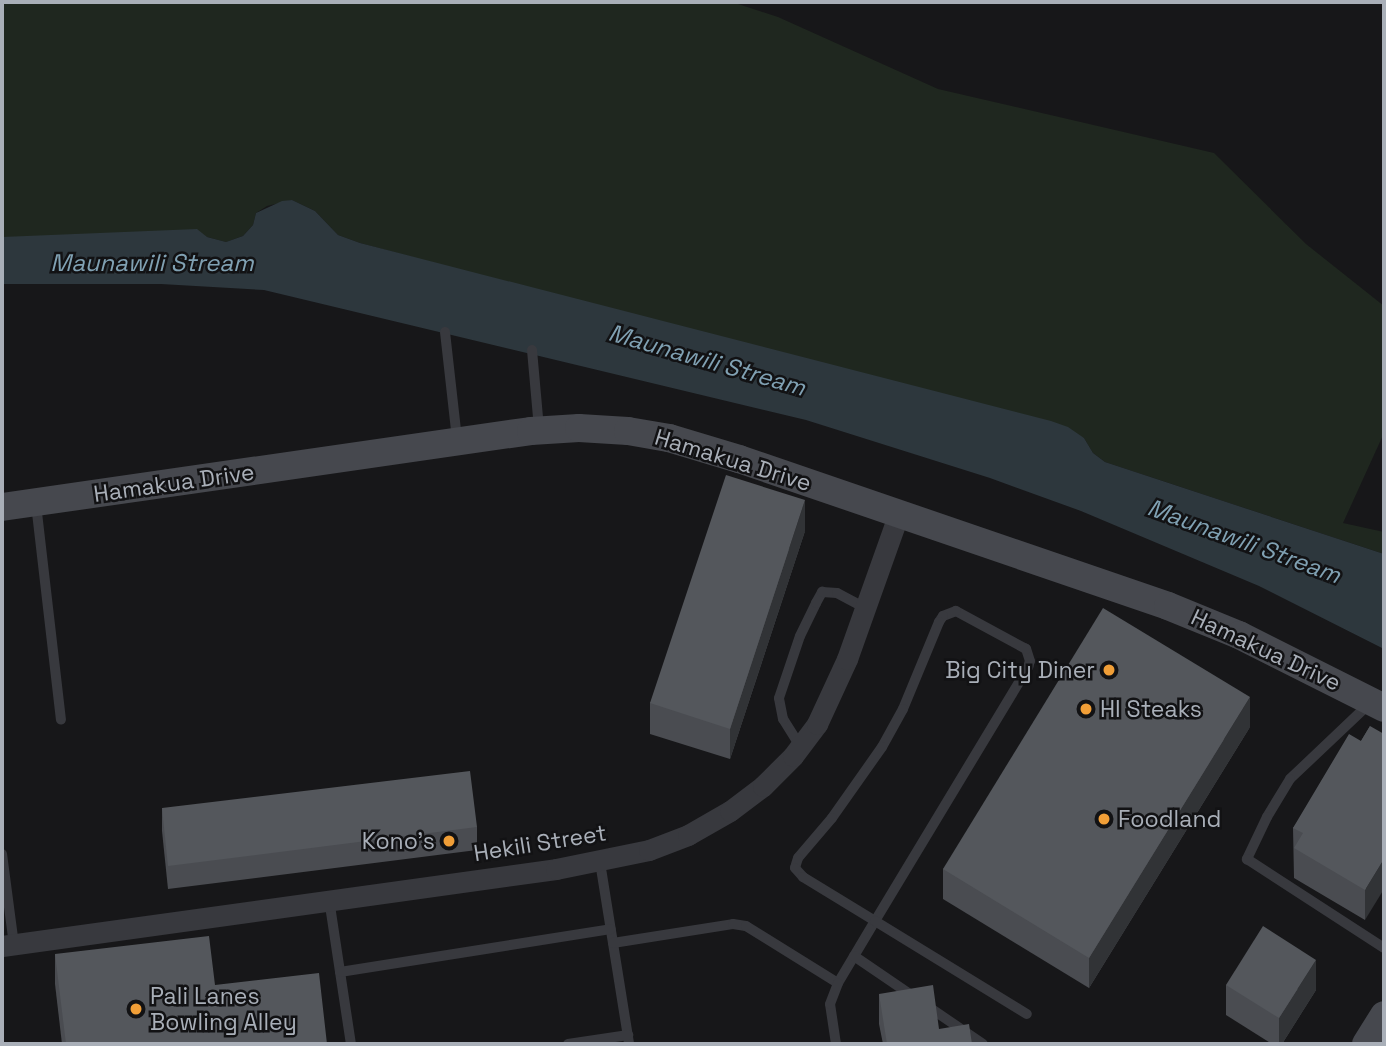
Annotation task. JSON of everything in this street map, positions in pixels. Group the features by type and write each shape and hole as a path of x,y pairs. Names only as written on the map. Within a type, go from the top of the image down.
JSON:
{"main road":[{"name":"Hamakua Drive","path":"2,507 539,431 579,428 628,431 669,438 899,513 1168,606 1239,635 1378,705"},
{"path":"1366,1044 1384,1015"}],"street":[{"name":"Hekili Street","path":"8,945 600,862 649,850 688,835 730,811 763,786 800,746 831,698 899,513"}],"lane":[{"path":"445,332 457,442"},
{"path":"532,349 539,431"},
{"path":"36,502 61,720"},
{"path":"800,746 783,719 779,698 816,603 822,592 837,593 865,608"},
{"path":"836,1044 830,1004 838,983 854,956 875,921 1030,661 1026,649 963,612 949,612 939,622 903,709 882,747 852,792 795,863 798,873 803,877 875,921 1027,1014"},
{"path":"1378,705 1290,779 1267,817 1247,859 1384,948"},
{"path":"2,854 8,945"},
{"path":"568,1044 629,1040 600,862"},
{"path":"329,899 351,1044"},
{"path":"613,943 733,925 746,926 838,983"},
{"path":"340,972 611,929"},
{"path":"854,956 984,1044"}],"shaded area":[{"path":"2,2 732,2 778,17 938,89 1214,153 1306,244 1384,306 1384,433 1343,523 1384,532 1384,554 1105,462 1093,453 1084,438 360,243 338,235 315,211 292,200 267,206 256,213 253,225 243,236 226,242 207,237 2,237"}],"water":[{"name":"Maunawili Stream","path":"292,200 315,211 338,235 360,243 1051,421 1068,427 1084,438 1093,453 1105,462 1384,554 1384,649 1259,586 1081,511 990,478 806,420 264,290 161,284 2,284 2,237 197,229 207,237 226,242 243,236 253,225 256,213 282,201"}],"building":[{"path":"726,475 805,500 730,729 650,703"},
{"path":"1103,608 1250,697 1089,958 943,869"},
{"path":"1370,726 1384,734 1384,859 1365,890 1294,848 1303,833 1293,828 1349,734 1361,741"},
{"path":"470,771 477,827 168,866 162,808"},
{"path":"1263,926 1316,960 1279,1018 1226,985"},
{"name":"Pali Lanes Bowling Alley","path":"209,936 215,985 319,973 327,1044 66,1044 55,954"},
{"path":"933,985 939,1029 969,1024 972,1044 887,1044 879,994"}],"place":[{"name":"Big City Diner","path":"1109,670"},
{"name":"HI Steaks","path":"1086,709"},
{"name":"Foodland","path":"1104,819"},
{"name":"Kono's","path":"449,841"},
{"name":"Pali Lanes Bowling Alley","path":"136,1009"}]}
